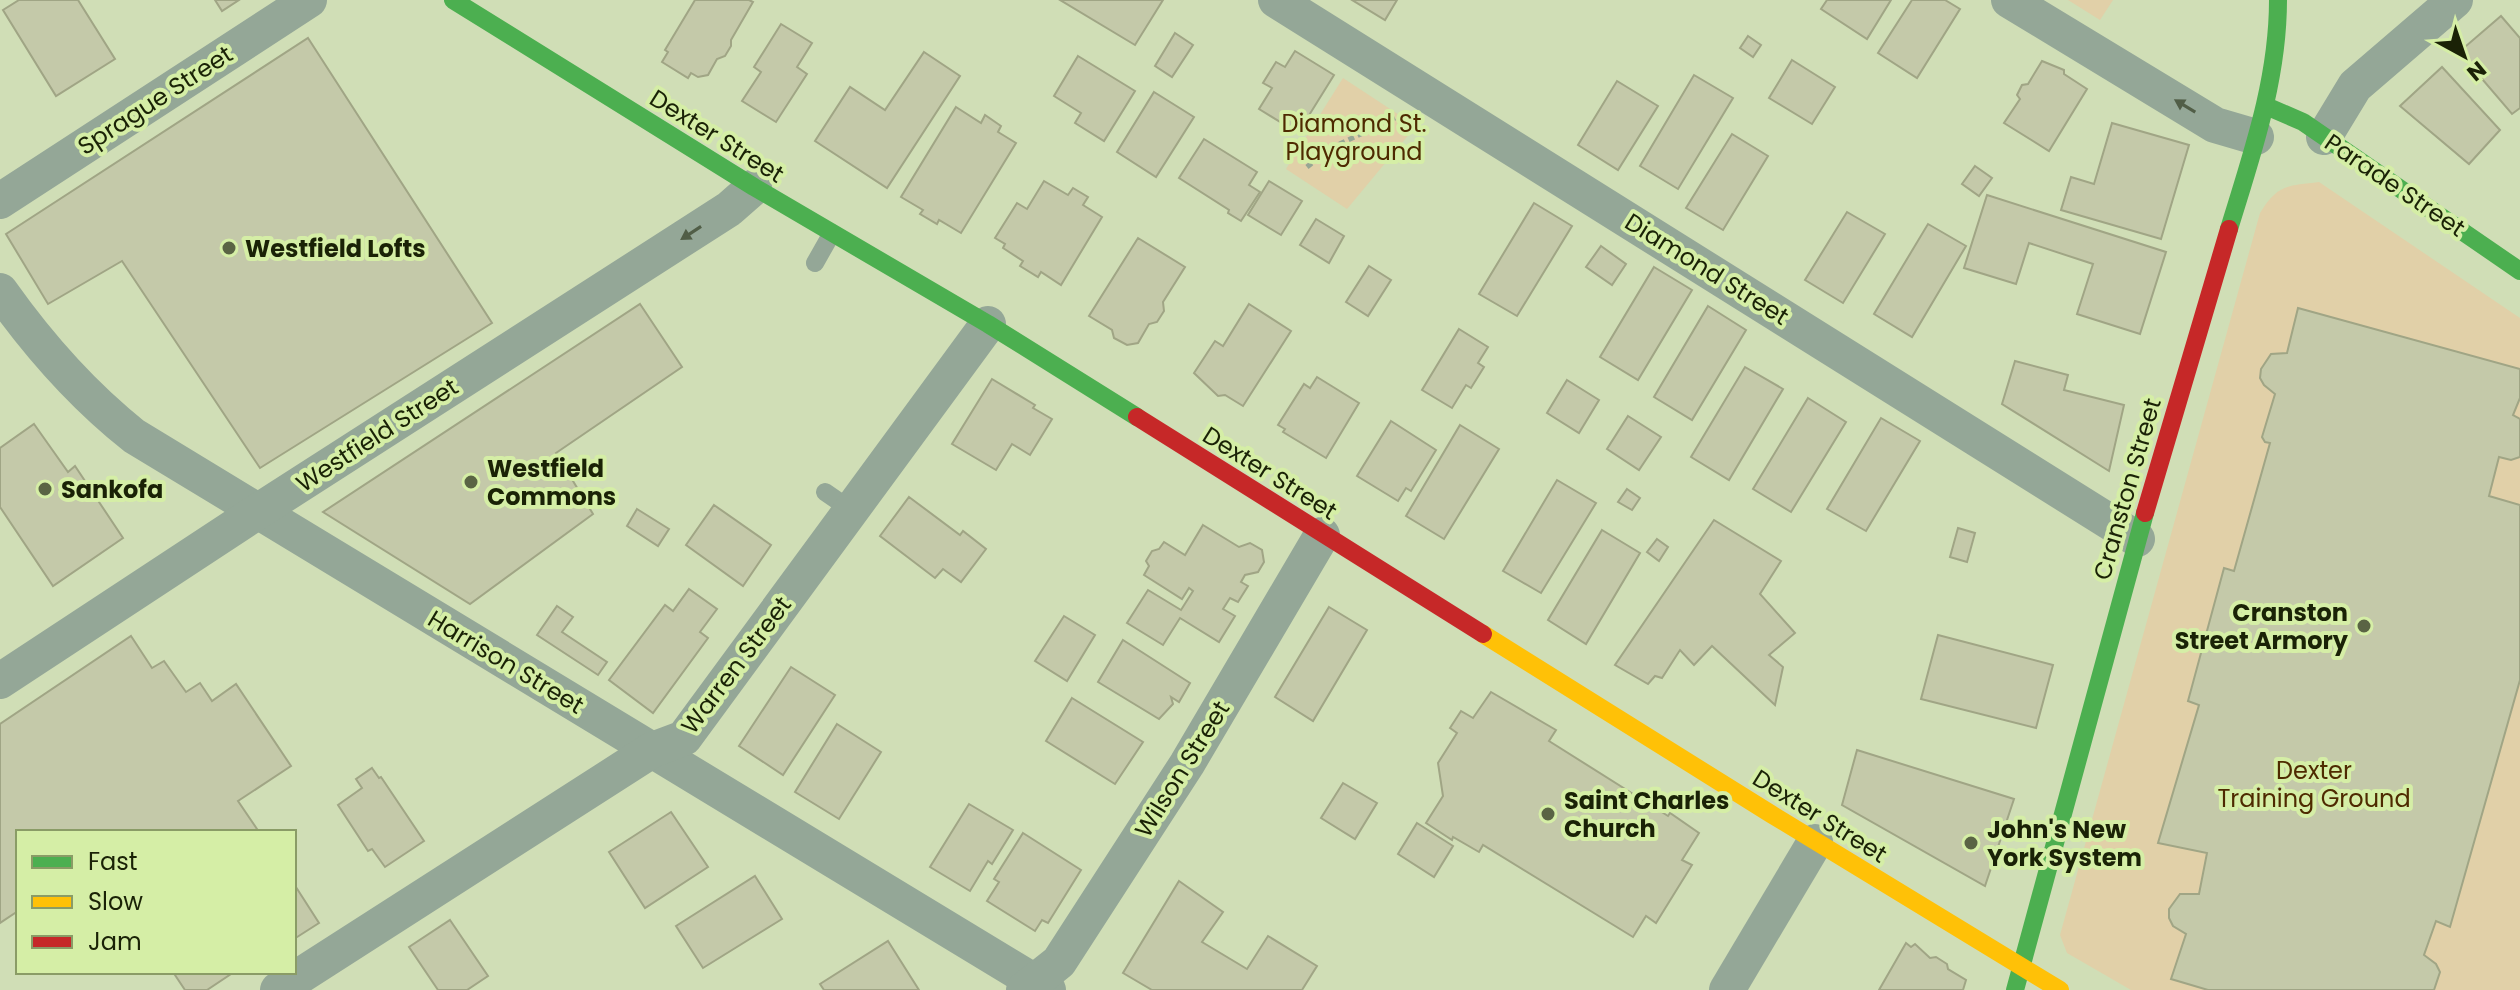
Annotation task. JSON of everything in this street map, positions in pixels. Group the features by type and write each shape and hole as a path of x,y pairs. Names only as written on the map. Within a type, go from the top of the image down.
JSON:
{"street":[{"name":"Sprague Street","path":"0,201 309,0"},
{"name":"Dexter Street","path":"453,0 754,187 988,324 1815,842 2060,990"},
{"name":"Diamond Street","path":"1276,0 2137,539"},
{"name":"Parade Street","path":"2009,0 2215,125 2303,122 2520,271"},
{"name":"Cranston Street","path":"2015,990 2137,539 2261,122 2278,37 2278,0"},
{"path":"2324,137 2355,86 2455,0"},
{"name":"Westfield Street","path":"0,681 729,209 754,187"},
{"name":"Harrison Street","path":"0,291 56,365 96,406 134,436 652,750 1036,988"},
{"name":"Warren Street","path":"278,990 652,750 684,738 838,501 988,324"},
{"name":"Wilson Street","path":"1036,988 1059,962 1187,764 1322,535"},
{"path":"1727,990 1815,842"}],"lane":[{"path":"815,263 832,233"}],"path":[{"path":"1307,167 1329,149 1407,113"}],"green space":[{"path":"2068,0 2113,0 2100,20"},
{"name":"Diamond St. Playground","path":"1343,78 1416,126 1347,209 1286,169"},
{"name":"Dexter Training Ground","path":"2319,182 2520,318 2520,990 2131,990 2067,953 2060,935 2260,213 2272,196 2284,188"}],"building":[{"path":"19,0 78,0 115,59 56,96 3,10"},
{"path":"215,0 239,0 222,11"},
{"path":"695,0 753,2 725,56 717,59 708,75 698,77 691,73 688,78 662,62 668,52 665,50"},
{"path":"1060,0 1163,0 1135,45"},
{"path":"1352,0 1397,0 1385,20"},
{"path":"1827,0 1891,0 1867,39 1821,9"},
{"path":"1912,0 1945,0 1960,9 1917,78 1878,53"},
{"path":"2501,16 2520,38 2520,108 2512,114 2459,52"},
{"path":"781,24 812,43 797,67 807,74 776,122 742,101 761,72 754,67"},
{"path":"1175,33 1193,45 1172,77 1155,66"},
{"path":"1748,36 1761,45 1753,57 1740,48"},
{"name":"Westfield Lofts","path":"308,38 492,323 260,468 122,261 48,304 6,234"},
{"path":"1295,51 1334,75 1298,133 1259,109 1272,88 1263,83 1276,62 1285,67"},
{"path":"924,52 960,76 887,188 815,141 850,87 885,110"},
{"path":"1078,56 1135,91 1104,141 1075,123 1081,113 1054,96"},
{"path":"1792,60 1835,87 1812,124 1769,98"},
{"path":"2042,61 2064,70 2064,74 2087,89 2049,151 2004,123 2020,99 2017,95 2022,85 2028,84"},
{"path":"2442,67 2500,130 2469,164 2400,106"},
{"path":"1694,75 1733,98 1678,189 1640,166"},
{"path":"1617,81 1658,106 1618,170 1578,145"},
{"path":"1154,92 1194,117 1156,177 1117,152"},
{"path":"956,107 981,123 985,115 1001,126 998,132 1016,143 961,233 939,220 937,224 920,214 923,210 901,197"},
{"path":"2112,123 2189,145 2161,239 2061,210 2071,177 2094,184"},
{"path":"1732,134 1768,156 1723,230 1686,208"},
{"path":"1204,139 1257,172 1249,185 1260,192 1241,221 1179,178"},
{"path":"1975,166 1992,178 1979,196 1962,184"},
{"path":"1044,181 1068,195 1073,188 1088,197 1083,205 1102,217 1061,285 1041,272 1038,277 1020,266 1023,261 1003,248 1005,244 995,238 1017,203 1027,209"},
{"path":"1269,181 1302,201 1281,235 1248,215"},
{"path":"1987,195 2166,252 2140,334 2077,314 2093,264 2029,243 2016,284 1964,268"},
{"path":"1534,203 1572,226 1517,316 1479,294"},
{"path":"1847,212 1885,234 1843,303 1805,280"},
{"path":"1316,219 1344,236 1329,263 1300,245"},
{"path":"1928,224 1966,246 1912,337 1874,314"},
{"path":"1138,238 1185,267 1163,302 1164,311 1157,322 1149,324 1138,343 1127,345 1114,338 1112,330 1089,316"},
{"path":"1601,246 1626,264 1612,285 1586,267"},
{"path":"1369,266 1391,280 1368,316 1346,302"},
{"path":"1654,267 1692,290 1638,380 1600,357"},
{"name":"Westfield Commons","path":"640,304 682,367 556,453 593,514 470,604 323,512"},
{"path":"1249,304 1291,331 1243,406 1225,395 1218,396 1194,373 1215,341 1223,346"},
{"path":"1708,306 1746,330 1692,420 1654,397"},
{"name":"Dexter Training Ground","path":"2298,308 2520,369 2520,398 2513,415 2520,419 2520,457 2511,460 2499,457 2489,496 2520,505 2520,680 2450,927 2436,921 2424,955 2436,964 2440,972 2434,990 2208,990 2171,979 2186,934 2173,926 2169,909 2180,894 2199,894 2207,853 2158,843 2199,705 2188,701 2224,568 2234,571 2270,443 2262,437 2275,394 2260,378 2261,369 2271,354 2287,353"},
{"path":"1459,329 1488,347 1478,363 1484,367 1471,388 1466,385 1452,408 1422,390"},
{"path":"2015,361 2068,375 2064,390 2124,405 2109,471 2002,404"},
{"path":"1745,367 1783,389 1729,480 1691,457"},
{"path":"1317,377 1359,403 1326,458 1283,432 1285,429 1278,425 1304,384 1310,388"},
{"path":"992,379 1052,419 1030,455 1012,444 996,470 952,444"},
{"path":"1567,380 1599,400 1579,433 1547,413"},
{"path":"1808,398 1846,422 1791,512 1753,489"},
{"path":"1628,416 1661,437 1639,470 1607,449"},
{"path":"1881,418 1920,441 1866,531 1827,509"},
{"path":"1391,421 1436,450 1411,491 1406,488 1398,501 1357,476"},
{"name":"Sankofa","path":"34,424 68,472 75,466 123,538 53,586 0,507 0,448"},
{"path":"1460,425 1499,449 1444,539 1406,516"},
{"path":"1557,480 1596,503 1541,593 1503,571"},
{"path":"1627,489 1640,498 1632,510 1618,502"},
{"path":"909,497 960,535 963,531 986,549 961,582 943,569 935,578 880,536"},
{"path":"714,505 771,545 743,586 686,545"},
{"path":"637,509 669,529 658,546 627,526"},
{"path":"1714,520 1781,561 1760,594 1795,633 1769,655 1783,667 1775,705 1712,646 1694,665 1680,650 1662,678 1655,676 1648,684 1615,665"},
{"path":"1203,525 1239,547 1250,543 1262,550 1264,562 1258,572 1245,575 1241,582 1248,586 1238,602 1230,598 1223,609 1235,616 1219,642 1180,618 1163,645 1127,623 1148,590 1181,610 1193,591 1189,588 1182,599 1144,575 1149,566 1146,561 1152,551 1159,549 1164,542 1185,555"},
{"path":"1958,528 1975,533 1967,562 1950,557"},
{"path":"1602,530 1640,553 1586,644 1548,620"},
{"path":"1657,539 1668,547 1659,561 1647,552"},
{"path":"689,589 717,609 700,632 708,638 653,713 609,680 665,605 673,611"},
{"path":"557,606 573,617 562,632 607,662 598,675 537,635"},
{"path":"1329,607 1367,630 1313,721 1275,697"},
{"path":"1064,616 1095,635 1067,681 1035,661"},
{"path":"1938,635 2053,665 2036,728 1921,699"},
{"path":"131,636 152,668 164,661 186,692 200,683 212,701 236,684 291,766 238,801 258,830 16,830 16,912 0,923 0,724"},
{"path":"1123,640 1190,683 1179,702 1171,697 1173,704 1159,719 1098,682"},
{"path":"791,667 835,695 783,775 739,746"},
{"name":"Saint Charles Church","path":"1491,692 1556,730 1549,741 1699,833 1682,860 1692,865 1656,923 1646,916 1633,937 1483,845 1479,852 1453,837 1452,840 1426,823 1443,796 1438,763 1457,733 1450,728 1461,711 1473,718"},
{"path":"1072,698 1143,742 1115,784 1046,741"},
{"path":"837,724 881,752 839,819 795,792"},
{"path":"1857,750 2014,799 1985,886 1842,805"},
{"path":"372,768 424,841 385,867 372,849 368,851 338,805 362,788 356,779"},
{"path":"1343,783 1377,803 1355,839 1321,818"},
{"path":"969,804 1013,830 992,864 988,861 970,891 930,867"},
{"path":"671,812 708,867 645,908 609,852"},
{"path":"1417,823 1453,846 1434,877 1398,854"},
{"path":"1023,833 1081,870 1048,923 1042,920 1035,931 987,901 999,882 994,879"},
{"path":"755,876 782,919 703,968 676,926"},
{"path":"1179,881 1223,912 1202,942 1247,969 1268,936 1317,966 1302,990 1152,990 1123,973"},
{"path":"296,887 319,923 296,938"},
{"path":"450,920 488,976 467,990 438,990 409,947"},
{"path":"888,941 919,990 824,990 820,984"},
{"path":"1906,943 1911,947 1915,944 1930,958 1936,957 1947,964 1948,969 1966,980 1963,990 1879,990"},
{"path":"174,974 231,974 207,990 185,990"}],"traffic: fast":[{"path":"453,0 754,187 988,324 1137,417"},
{"path":"2229,229 2269,88 2278,0"},
{"path":"2266,106 2303,122 2520,271"},
{"path":"2015,990 2145,513"}],"traffic: slow":[{"path":"1483,634 2060,990"}],"traffic: jam":[{"path":"2145,513 2229,229"},
{"path":"1137,417 1483,634"}],"place":[{"name":"Westfield Lofts","path":"229,248"},
{"name":"Westfield Commons","path":"471,482"},
{"name":"Sankofa","path":"45,489"},
{"name":"Cranston Street Armory","path":"2364,626"},
{"name":"Saint Charles Church","path":"1548,814"},
{"name":"John's New York System","path":"1971,843"}]}
